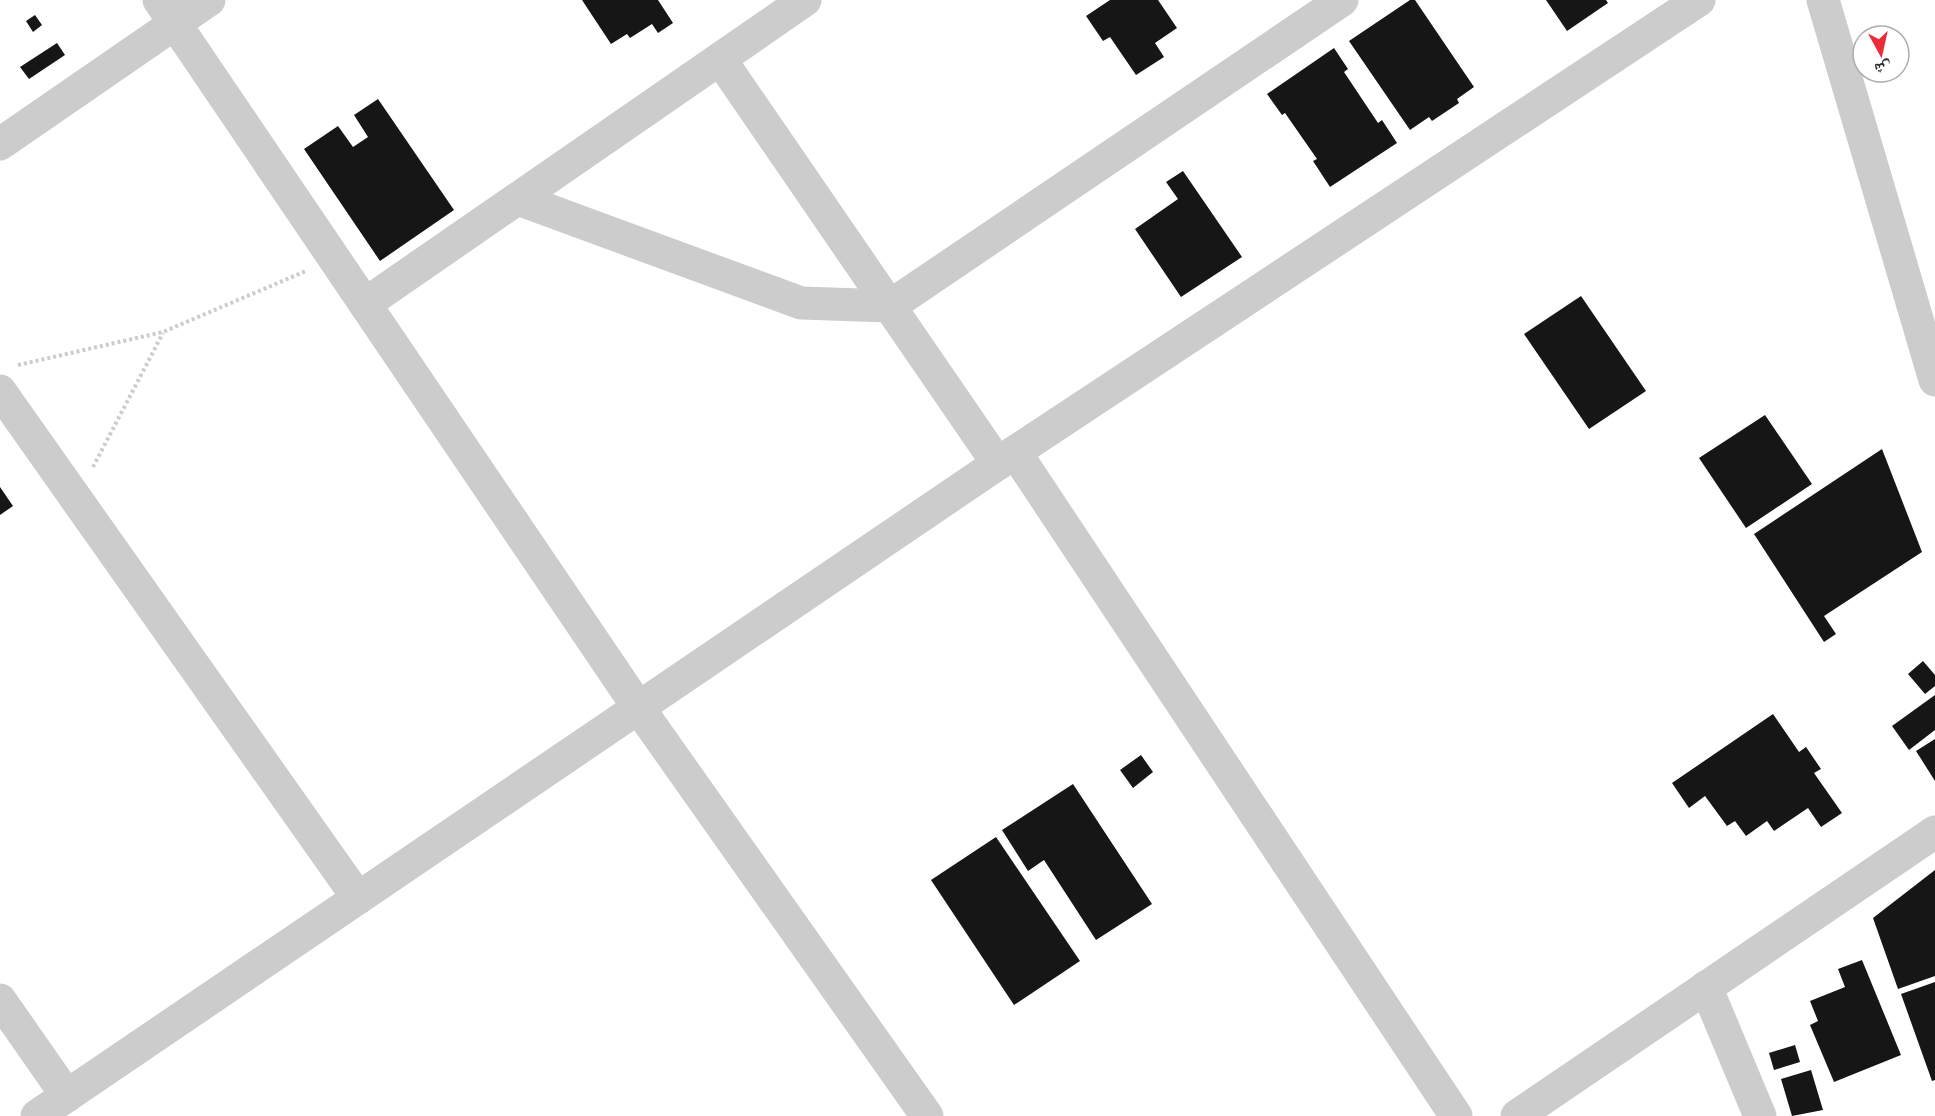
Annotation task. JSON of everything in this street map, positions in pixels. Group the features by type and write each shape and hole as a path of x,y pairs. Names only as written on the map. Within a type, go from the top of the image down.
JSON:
{"street":[{"path":"0,144 167,12 209,0"},
{"path":"365,304 805,0"},
{"path":"518,199 801,303 890,306 1342,0"},
{"path":"37,1116 1007,458 1699,0"},
{"path":"1823,0 1935,380"},
{"path":"167,12 638,707 927,1116"},
{"path":"720,59 890,306 1007,458 1456,1116"},
{"path":"6,378 76,499 358,897"},
{"path":"1517,1116 1935,832"},
{"path":"1706,987 1760,1116"},
{"path":"0,1000 67,1096"}],"path":[{"path":"6,378 163,332 334,259"},
{"path":"76,499 163,332"}],"building":[{"path":"582,0 658,0 673,23 658,33 652,24 630,38 627,34 611,44"},
{"path":"1110,0 1158,0 1177,28 1155,43 1164,57 1136,75 1110,37 1103,41 1086,16"},
{"path":"1410,0 1415,0 1474,87 1457,99 1459,103 1432,121 1429,117 1410,130 1349,41"},
{"path":"1546,0 1606,0 1608,3 1567,31"},
{"path":"35,15 42,25 33,32 26,21"},
{"path":"57,43 65,55 29,79 20,67"},
{"path":"1334,48 1348,69 1344,72 1378,123 1382,120 1397,143 1330,187 1313,161 1317,159 1285,113 1282,115 1267,94"},
{"path":"378,99 454,210 380,261 304,149 338,126 353,147 368,137 354,115"},
{"path":"1183,171 1242,257 1181,297 1135,229 1178,199 1166,182"},
{"path":"1581,296 1646,391 1589,429 1524,334"},
{"path":"1765,415 1812,484 1746,528 1699,458"},
{"path":"1882,449 1922,552 1824,616 1836,634 1824,642 1754,534"},
{"path":"0,487 13,506 0,515"},
{"path":"1923,661 1935,675 1935,686 1925,694 1908,674"},
{"path":"1935,695 1935,730 1909,750 1892,726"},
{"path":"1773,714 1799,752 1806,747 1821,769 1814,773 1842,813 1821,827 1808,808 1774,831 1767,821 1746,836 1735,821 1727,826 1705,796 1689,808 1672,783"},
{"path":"1935,739 1935,781 1916,751"},
{"path":"1141,755 1153,772 1133,788 1120,770"},
{"path":"1073,784 1152,904 1096,940 1044,860 1028,871 1002,830"},
{"path":"996,837 1080,961 1014,1005 931,880"},
{"path":"1935,870 1935,976 1898,989 1873,918"},
{"path":"1862,960 1901,1055 1834,1082 1810,1025 1818,1021 1810,1001 1845,987 1838,969"},
{"path":"1935,982 1935,1080 1932,1081 1901,994"},
{"path":"1795,1045 1800,1062 1774,1070 1769,1053"},
{"path":"1811,1070 1823,1110 1792,1116 1781,1079"}]}
